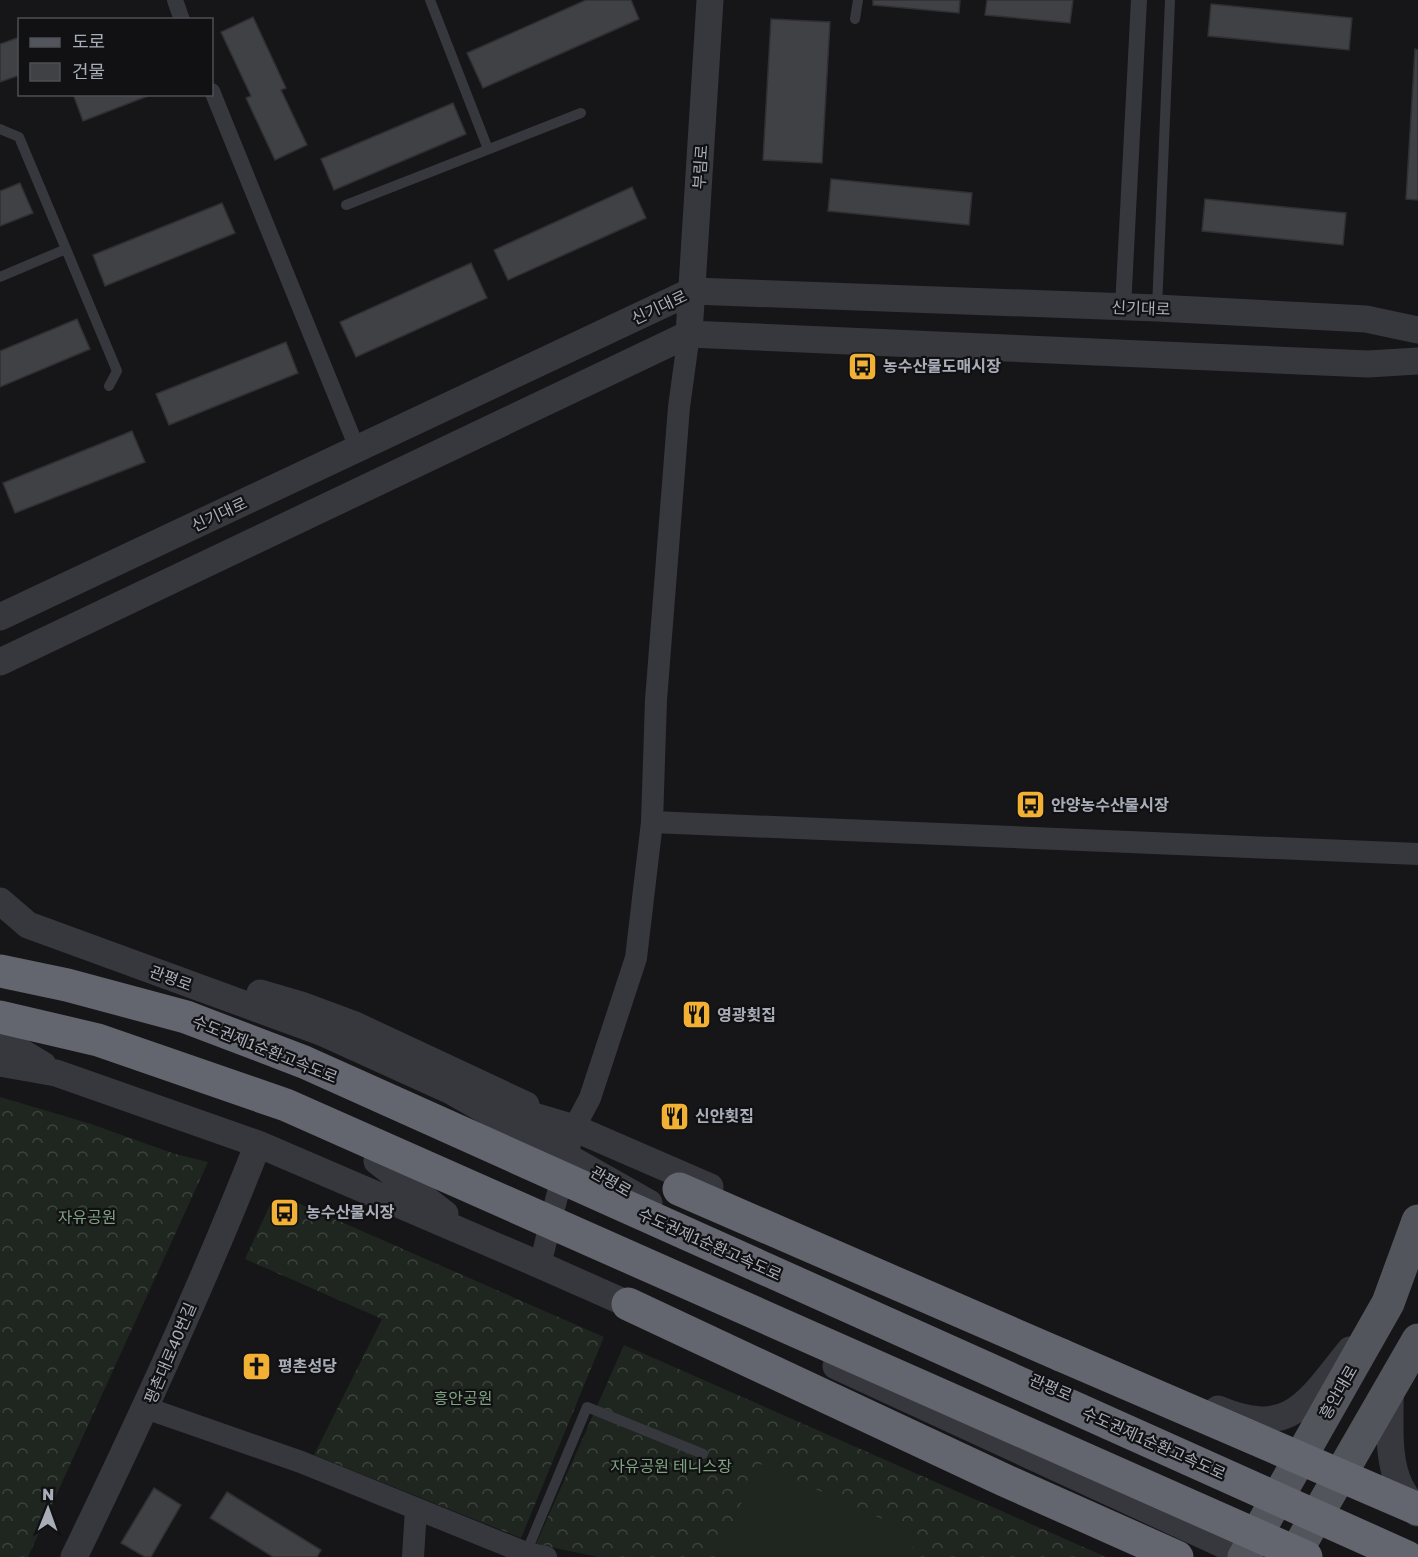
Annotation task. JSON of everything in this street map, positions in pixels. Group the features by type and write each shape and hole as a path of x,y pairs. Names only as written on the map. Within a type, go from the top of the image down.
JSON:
{"highway":[{"name":"수도권제1순환고속도로","path":"0,971 67,985 186,1017 304,1062 1407,1557"},
{"path":"0,1017 98,1040 286,1106 1306,1557"},
{"path":"679,1189 1418,1509"},
{"path":"628,1304 1004,1480 1177,1557"}],"main road":[{"name":"흥안대로","path":"1246,1556 1388,1303 1418,1221"},
{"path":"1293,1557 1418,1340"}],"street":[{"path":"175,0 181,18"},
{"name":"부림로","path":"689,334 710,0"},
{"path":"1123,307 1139,0"},
{"path":"213,93 357,448"},
{"name":"신기대로","path":"0,617 692,291 1157,308 1366,319 1418,330"},
{"path":"540,1265 574,1128 590,1098 636,958 651,822 658,665 679,407 689,334"},
{"path":"0,662 689,334 1368,364 1418,361"},
{"path":"651,822 1418,854"},
{"name":"관평로","path":"0,902 27,925 321,1032 452,1091 725,1246 1418,1547"},
{"path":"27,925 312,1009 355,1025 574,1128 1216,1408 1251,1420 1274,1420 1291,1415 1311,1397 1388,1303"},
{"path":"0,1023 118,1061 273,1116 732,1318 1246,1556"},
{"path":"0,1039 56,1073"},
{"path":"0,1063 56,1073 258,1144 628,1304 694,1347 1159,1557"},
{"path":"452,1091 574,1128 679,1189"},
{"name":"평촌대로40번길","path":"74,1557 146,1408 258,1144"},
{"path":"377,1161 477,1238"},
{"path":"1390,1389 1391,1445 1394,1468 1399,1485 1418,1514"},
{"path":"146,1408 301,1462 536,1555"},
{"path":"413,1557 416,1509"}],"lane":[{"path":"430,0 488,149"},
{"path":"855,19 858,0"},
{"path":"1157,308 1170,0"},
{"path":"346,205 580,113"},
{"path":"0,129 19,137 117,371 109,386"},
{"path":"0,277 66,249"},
{"path":"536,1555 587,1407 704,1454"}],"green space":[{"name":"자유공원","path":"0,1097 91,1124 175,1154 208,1162 28,1557 0,1557"},
{"name":"흥안공원","path":"291,1200 604,1337 521,1538 314,1455 382,1319 245,1259 270,1205"},
{"name":"자유공원 테니스장","path":"624,1345 1106,1557 598,1557 536,1544"},
{"path":"760,1464 918,1535 908,1557 724,1557 717,1554"}],"building":[{"path":"586,0 631,0 639,19 483,88 467,53"},
{"path":"873,0 960,0 959,13 873,5"},
{"path":"987,0 1073,0 1070,23 985,15"},
{"path":"1211,4 1352,18 1349,50 1208,36"},
{"path":"253,17 286,88 281,90 307,145 275,160 246,98 251,96 221,32"},
{"path":"771,19 830,22 822,163 763,160"},
{"path":"18,38 18,76 0,82 0,44"},
{"path":"1415,49 1418,50 1418,200 1406,199"},
{"path":"74,96 148,96 83,121"},
{"path":"453,103 466,134 334,190 321,159"},
{"path":"831,179 972,193 969,225 828,211"},
{"path":"20,183 33,213 0,226 0,191"},
{"path":"632,187 646,218 508,280 494,250"},
{"path":"1205,199 1346,213 1343,245 1202,231"},
{"path":"222,203 235,233 105,286 93,255"},
{"path":"471,263 487,298 356,357 340,322"},
{"path":"77,319 90,349 0,387 0,351"},
{"path":"286,342 298,373 169,425 156,394"},
{"path":"132,431 145,462 15,513 3,483"},
{"path":"154,1488 181,1505 151,1557 145,1557 121,1543"},
{"path":"227,1492 321,1550 317,1557 273,1557 210,1518"}],"place":[{"name":"농수산물도매시장","path":"862,366"},
{"name":"안양농수산물시장","path":"1030,805"},
{"name":"영광횟집","path":"696,1015"},
{"name":"신안횟집","path":"674,1116"},
{"name":"농수산물시장","path":"285,1212"},
{"name":"평촌성당","path":"257,1366"}]}
